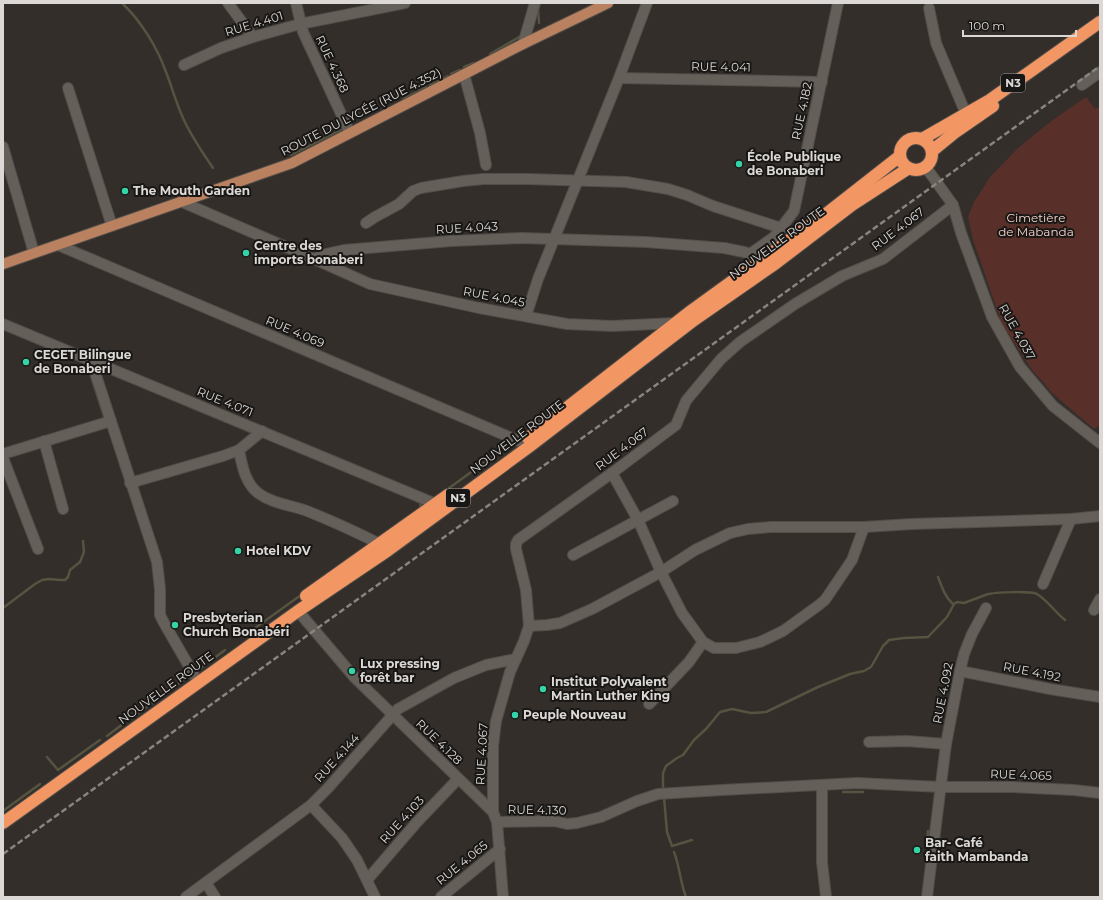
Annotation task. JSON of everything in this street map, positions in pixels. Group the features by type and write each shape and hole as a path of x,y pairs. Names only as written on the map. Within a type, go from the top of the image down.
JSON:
{"highway":[{"name":"N3","path":"922,138 990,100 1100,22"},
{"name":"N3","path":"932,151 954,133 1100,30"},
{"path":"914,137 922,138 929,144 932,151 931,160 918,170 909,168 903,163 900,156 901,147 906,141 914,137"},
{"name":"NOUVELLE ROUTE","path":"3,813 521,442 676,323 826,214 900,156"},
{"name":"NOUVELLE ROUTE","path":"3,823 298,611 387,551 530,446 694,320 776,263 852,205 909,168"}],"main road":[{"name":"ROUTE DU LYCÉE (RUE 4.352)","path":"3,264 292,163 523,44 608,3"}],"street":[{"path":"228,3 253,36"},
{"name":"RUE 4.368","path":"296,3 303,32 350,133"},
{"name":"RUE 4.401","path":"184,65 221,48 253,36 300,24 405,3"},
{"path":"523,44 535,3"},
{"path":"526,316 538,279 648,3"},
{"name":"RUE 4.182","path":"750,254 774,237 794,211 838,3"},
{"path":"929,8 936,43 966,114"},
{"path":"1082,85 1100,72"},
{"path":"464,74 480,133 486,166"},
{"name":"RUE 4.041","path":"619,78 822,82"},
{"path":"68,88 112,226"},
{"path":"3,147 34,253"},
{"name":"RUE 4.037","path":"925,166 953,205 961,233 992,317 1020,367 1053,406 1100,443"},
{"path":"366,223 375,216 399,204 413,192 421,188 483,179 626,182 668,189 713,206 781,228"},
{"path":"182,202 314,259"},
{"name":"RUE 4.067","path":"493,812 493,746 496,721 510,672 529,626 526,590 516,549 518,540 676,425 686,401 721,360 740,342 795,304 842,276 883,259 953,205"},
{"name":"RUE 4.043","path":"314,259 326,254 344,250 451,241 522,238 646,242 724,248 764,259"},
{"name":"RUE 4.069","path":"58,245 521,442"},
{"name":"RUE 4.045","path":"314,259 370,284 479,308 575,324 612,326 676,323"},
{"name":"RUE 4.071","path":"3,324 436,504"},
{"path":"91,360 157,562 160,589 160,615 194,675"},
{"path":"3,454 110,421"},
{"path":"130,483 239,450 262,431"},
{"path":"44,441 63,509"},
{"path":"239,450 242,466 249,483 258,493 270,500 306,511 380,544"},
{"path":"3,458 38,549"},
{"path":"612,473 638,520 661,572 682,613 703,642 714,648 736,648 760,642 783,631 825,600 852,560 864,527"},
{"path":"573,555 673,501"},
{"path":"529,626 560,623 592,609 661,572 695,550 730,533 748,529 771,527 864,527 1071,519 1100,516"},
{"path":"1044,584 1071,519"},
{"path":"1094,610 1100,599"},
{"name":"RUE 4.092","path":"927,897 946,744 960,671 964,654 972,634 986,608"},
{"name":"RUE 4.128","path":"298,611 355,678 493,812 497,822 503,897"},
{"path":"649,704 688,662 703,642"},
{"name":"RUE 4.144","path":"186,897 311,805 328,788 392,714 408,703 454,678 486,665 516,659"},
{"name":"RUE 4.192","path":"960,671 1050,690 1100,697"},
{"path":"869,742 908,741 946,744"},
{"name":"RUE 4.103","path":"367,880 417,822 458,779"},
{"name":"RUE 4.065","path":"822,786 857,784 941,787 1013,787 1074,790 1100,793"},
{"path":"822,786 822,862 826,897"},
{"name":"RUE 4.130","path":"497,822 554,821 567,824 577,823 601,817 637,801 658,794 822,786"},
{"path":"311,805 342,838 357,860 373,896"},
{"name":"RUE 4.065","path":"441,897 500,849"},
{"path":"206,883 215,897"}],"green space":[{"name":"Cimetière de Mabanda","path":"1086,97 1095,109 1100,106 1100,425 1094,429 1052,393 1032,370 1002,324 973,240 968,217 974,202 990,177 1018,148 1050,122"}],"waterway":[{"path":"122,3 136,18 153,44 186,125 213,168"},
{"path":"538,9 539,23"},
{"path":"490,54 521,36"},
{"path":"464,67 474,63"},
{"path":"451,74 460,70"},
{"path":"438,81 448,76"},
{"path":"430,85 437,82"},
{"path":"403,99 426,87"},
{"path":"806,130 815,88"},
{"path":"291,155 341,130"},
{"path":"86,362 89,371"},
{"path":"91,376 104,416"},
{"path":"445,491 510,444 506,440"},
{"path":"417,501 420,502 420,509"},
{"path":"80,562 84,552 83,541"},
{"path":"3,608 42,580 65,580 68,577 70,570 80,562"},
{"path":"938,577 942,588 953,604"},
{"path":"989,594 1014,592 1028,592 1037,594 1065,620"},
{"path":"663,791 663,773 666,766 683,755 694,740 706,729 720,712 732,709 751,713 766,712 818,687 850,674 864,671 871,667 883,646 889,640 928,637 947,617 954,604 957,602 964,603 988,594"},
{"path":"244,636 301,595"},
{"path":"213,659 225,650"},
{"path":"195,672 205,665"},
{"path":"130,719 191,675"},
{"path":"107,736 123,724"},
{"path":"47,757 58,770 100,740"},
{"path":"3,811 40,784"},
{"path":"843,792 863,792"},
{"path":"664,797 667,832 672,846 692,840"},
{"path":"927,841 928,831"},
{"path":"674,852 686,897"}],"railway":[{"path":"3,854 1100,66"}],"place":[{"name":"École Publique de Bonaberi","path":"739,164"},
{"name":"The Mouth Garden","path":"125,191"},
{"name":"Centre des imports bonaberi","path":"246,253"},
{"name":"CEGET Bilingue de Bonaberi","path":"26,362"},
{"name":"Hotel KDV","path":"238,551"},
{"name":"Presbyterian Church Bonabéri","path":"175,625"},
{"name":"Lux pressing forêt bar","path":"352,671"},
{"name":"Institut Polyvalent Martin Luther King","path":"543,689"},
{"name":"Peuple Nouveau","path":"515,715"},
{"name":"Bar- Café faith Mambanda","path":"917,850"}]}
